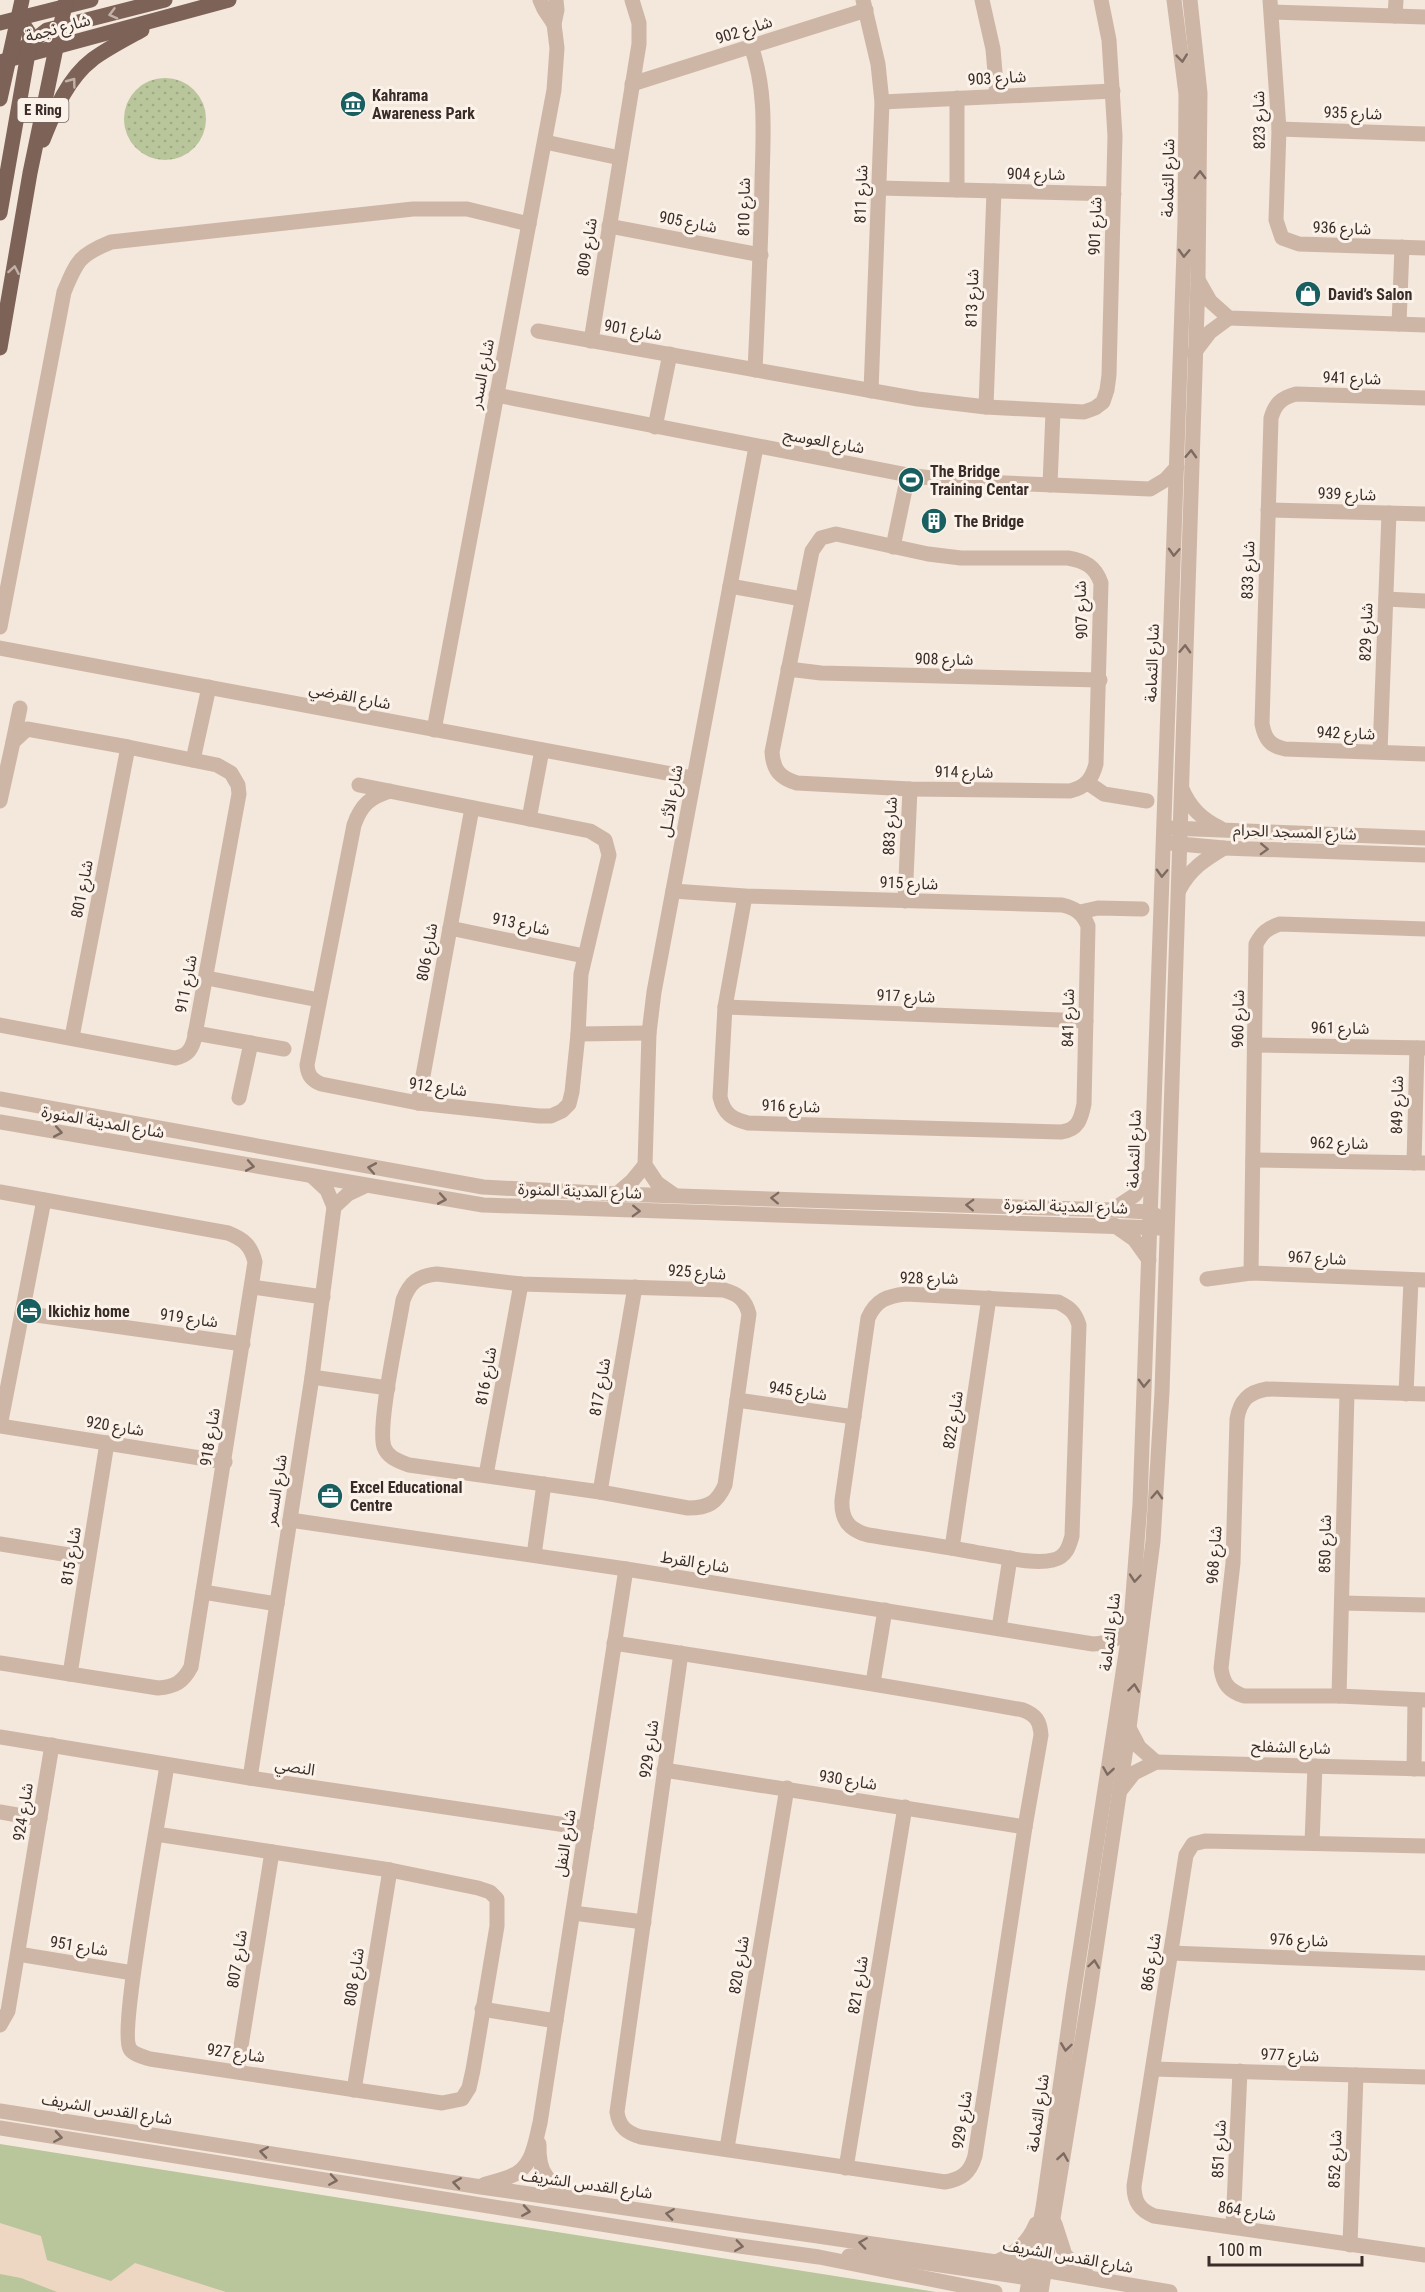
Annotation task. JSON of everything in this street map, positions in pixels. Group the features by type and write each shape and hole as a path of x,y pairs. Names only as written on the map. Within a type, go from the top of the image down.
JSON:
{"main road":[{"name":"E Ring","path":"0,99 7,43 19,18 22,0"},
{"name":"شارع نجمة","path":"65,3 91,0"},
{"name":"شارع نجمة","path":"0,23 19,18 47,18 165,0"},
{"name":"شارع نجمة","path":"4,61 29,43 56,47 229,0"},
{"path":"0,213 29,43 47,18 65,3"},
{"path":"19,18 29,43"},
{"name":"E Ring","path":"0,348 30,173 56,47 47,18"},
{"path":"30,173 60,98 79,74 92,60 160,19"},
{"path":"7,43 29,43"}],"street":[{"name":"شارع السدر","path":"540,0 554,24"},
{"name":"شارع السدر","path":"434,730 545,142 556,68 557,48 554,24 557,10 556,0"},
{"name":"شارع 809","path":"591,341 640,34 632,0"},
{"path":"982,0 993,50 997,96"},
{"name":"شارع 901","path":"537,332 871,391 986,407 1053,412 1084,412 1095,408 1103,402 1107,390 1115,136 1109,40 1101,0"},
{"name":"شارع الثمامة","path":"1041,2292 1033,2277 1088,2003 1129,1728 1153,1541 1162,1392 1156,1223 1151,1173 1172,834 1170,668 1187,135 1184,71 1174,0"},
{"name":"شارع الثمامة","path":"1048,2211 1075,1984 1131,1621 1140,1504 1149,1260 1156,1223 1178,893 1172,834 1181,786 1198,279 1200,93 1190,0"},
{"path":"1395,16 1396,0"},
{"name":"شارع 902","path":"632,84 751,46 865,5"},
{"name":"شارع 811","path":"865,5 878,64 882,102 871,391"},
{"path":"1271,6 1425,17"},
{"name":"شارع 823","path":"1271,6 1279,129 1276,220 1282,237"},
{"name":"شارع 810","path":"751,46 758,65 763,104 761,255 756,370"},
{"name":"شارع 903","path":"882,102 1113,91"},
{"path":"957,98 957,190"},
{"name":"شارع 935","path":"1279,129 1425,134"},
{"path":"545,142 620,158"},
{"name":"شارع 904","path":"879,188 1114,194"},
{"name":"شارع 813","path":"986,407 994,191"},
{"path":"0,627 64,292 76,262 93,249 111,242 413,209 466,209 529,224"},
{"name":"شارع 905","path":"609,226 761,255"},
{"name":"شارع 936","path":"1282,237 1299,244 1425,249"},
{"path":"1399,324 1402,248"},
{"path":"1198,279 1210,302 1229,318 1425,325"},
{"path":"1194,353 1210,332 1229,318"},
{"name":"شارع 901","path":"655,427 670,354"},
{"name":"شارع 941","path":"1279,401 1286,396 1296,394 1425,398"},
{"name":"شارع العوسج","path":"496,395 908,475 954,481 1150,489"},
{"name":"شارع 833","path":"1268,742 1263,724 1270,418 1279,401"},
{"path":"1050,485 1053,412"},
{"name":"شارع الأثــل","path":"645,1165 649,1033 654,992 756,447"},
{"path":"1176,511 1164,498 1150,489 1165,480 1177,467"},
{"path":"893,548 908,475"},
{"name":"شارع 939","path":"1268,510 1425,514"},
{"name":"شارع 829","path":"1380,752 1389,513"},
{"name":"شارع 907","path":"777,773 772,764 772,752 812,551 821,538 836,534 928,554 961,558 1068,558 1091,565 1098,572 1101,583 1100,680 1096,764 1088,783"},
{"path":"730,586 802,599"},
{"path":"1386,599 1425,601"},
{"name":"شارع القرضي","path":"0,648 693,778"},
{"name":"شارع 908","path":"788,669 821,673 1100,680"},
{"path":"194,760 209,687"},
{"path":"0,801 20,708"},
{"name":"شارع 911","path":"0,1025 175,1058 186,1054 191,1048 207,978 239,794 238,785 231,772 217,765 36,730 27,729 13,742"},
{"name":"شارع 942","path":"1268,742 1275,747 1285,749 1425,754"},
{"name":"شارع 801","path":"72,1038 128,747"},
{"path":"529,819 542,750"},
{"name":"شارع 914","path":"777,773 786,780 797,783 910,789 1070,791 1080,789 1088,783"},
{"path":"1088,783 1104,794 1147,801"},
{"name":"شارع 912","path":"359,785 390,791 472,808 590,831 599,835 609,847 584,956 579,997 579,1034 572,1092 569,1104 562,1111 551,1116 539,1116 418,1103 314,1081 308,1074 307,1065 319,1000 354,825 363,805 371,798 390,791"},
{"path":"1181,786 1186,798 1204,820 1226,831"},
{"name":"شارع 883","path":"905,901 910,789"},
{"name":"شارع 806","path":"418,1103 472,808"},
{"name":"شارع المسجد الحرام","path":"1172,834 1226,831 1425,838"},
{"name":"شارع المسجد الحرام","path":"1172,834 1224,848 1425,855"},
{"path":"1178,893 1195,867 1224,848"},
{"name":"شارع 915","path":"673,891 745,896 1062,905 1080,912 1098,908 1143,909"},
{"name":"شارع 916","path":"745,896 725,1007 720,1097 722,1108 728,1115 738,1120 760,1124 1061,1132 1070,1131 1077,1126"},
{"name":"شارع 841","path":"1077,1126 1084,1104 1088,926 1080,912"},
{"name":"شارع 960","path":"1251,1273 1256,944 1262,933 1270,927 1281,924 1425,929"},
{"name":"شارع 913","path":"450,927 584,956"},
{"path":"207,978 319,1000"},
{"name":"شارع 917","path":"725,1007 1086,1021"},
{"path":"195,1032 284,1049"},
{"path":"579,1034 649,1033"},
{"path":"239,1098 251,1043"},
{"name":"شارع 961","path":"1255,1045 1421,1048"},
{"name":"شارع 849","path":"1420,1163 1421,1048"},
{"name":"شارع المدينة المنورة","path":"0,1099 463,1184 510,1189 1113,1217 1156,1223"},
{"name":"شارع المدينة المنورة","path":"0,1122 460,1202 509,1207 1113,1217"},
{"name":"شارع 962","path":"1253,1160 1420,1163"},
{"path":"617,1194 645,1165 657,1183 674,1195"},
{"path":"1149,1260 1134,1239 1113,1217 1135,1195 1151,1173"},
{"path":"313,1177 327,1190 334,1207 348,1194 365,1186"},
{"name":"شارع 918","path":"0,1192 228,1233 247,1243 253,1252 255,1262 191,1667 186,1677 179,1684 158,1688 0,1664"},
{"path":"0,1426 44,1200"},
{"name":"شارع السمر","path":"250,1778 312,1377 334,1207"},
{"name":"شارع 967","path":"1207,1279 1251,1273 1418,1280"},
{"name":"شارع 925","path":"437,1274 521,1284 636,1287 724,1290 742,1297 749,1314 725,1485 720,1497 713,1504 701,1508 688,1508 600,1492 409,1465 388,1455 382,1435 388,1389 403,1300 414,1280 424,1275 437,1274"},
{"path":"1406,1394 1418,1280"},
{"name":"شارع 816","path":"486,1475 521,1284"},
{"path":"252,1287 322,1297"},
{"name":"شارع 817","path":"600,1492 636,1287"},
{"name":"شارع 928","path":"906,1294 1058,1302 1069,1307 1076,1315 1079,1325 1072,1536 1064,1556 1039,1562 856,1532 847,1525 842,1513 854,1417 868,1318 880,1300 892,1295 906,1294"},
{"name":"شارع 822","path":"952,1548 989,1298"},
{"name":"شارع 919","path":"22,1313 243,1344"},
{"path":"312,1377 388,1389"},
{"name":"شارع 968","path":"1419,1769 1420,1700 1339,1696 1244,1696 1233,1693 1226,1686 1221,1668 1233,1563 1239,1408 1245,1397 1255,1391 1267,1389 1425,1394"},
{"name":"شارع 850","path":"1339,1696 1347,1393"},
{"name":"شارع 945","path":"736,1400 854,1417"},
{"name":"شارع 920","path":"0,1426 225,1462"},
{"name":"شارع 815","path":"70,1674 107,1443"},
{"path":"534,1556 544,1484"},
{"name":"شارع القرط","path":"290,1520 626,1569 1094,1644 1115,1641 1124,1633 1131,1621"},
{"path":"0,1544 88,1558"},
{"path":"999,1628 1010,1558"},
{"name":"شارع النفل","path":"481,2187 522,2170 531,2157 540,2122 626,1569"},
{"path":"203,1592 277,1604"},
{"path":"1342,1603 1425,1605"},
{"path":"873,1683 885,1610"},
{"name":"شارع 929","path":"614,1643 681,1653 873,1683 1023,1710 1037,1718 1041,1725 1041,1735 972,2166 965,2175 957,2180 945,2182 641,2137 624,2129 618,2121 617,2112 681,1653"},
{"name":"شارع القرط","path":"1094,1644 1114,1657 1123,1674"},
{"path":"1118,1793 1134,1773 1156,1762 1139,1747 1129,1728"},
{"name":"النصي","path":"0,1737 250,1778 586,1828"},
{"name":"شارع 924","path":"0,2025 8,2011 52,1745"},
{"name":"شارع الشفلح","path":"1156,1762 1419,1769"},
{"name":"شارع 927","path":"156,1834 390,1870 490,1892 497,1899 497,1926 469,2088 462,2099 442,2103 354,2090 150,2059 130,2049 126,2034 134,1973 156,1834 168,1765"},
{"path":"1312,1843 1315,1766"},
{"name":"شارع 930","path":"664,1770 1025,1827"},
{"name":"شارع 820","path":"727,2148 787,1788"},
{"name":"شارع 821","path":"846,2168 905,1807"},
{"path":"0,1812 40,1818"},
{"name":"شارع 865","path":"1138,2205 1134,2196 1134,2186 1186,1856 1193,1844 1205,1841 1425,1846"},
{"name":"شارع 807","path":"237,2071 272,1852"},
{"name":"شارع 808","path":"354,2090 390,1870"},
{"path":"573,1913 645,1922"},
{"name":"شارع 976","path":"1171,1953 1425,1963"},
{"name":"شارع 951","path":"18,1954 134,1973"},
{"path":"482,2009 556,2021"},
{"name":"شارع 977","path":"1153,2069 1425,2077"},
{"name":"شارع 851","path":"1233,2228 1240,2072"},
{"name":"شارع 852","path":"1350,2245 1356,2075"},
{"name":"شارع القدس الشريف","path":"0,2110 481,2187 996,2262 1033,2277 1089,2278 1170,2292"},
{"name":"شارع النفل","path":"540,2122 539,2156 546,2178 584,2201"},
{"path":"0,2128 819,2257 995,2292"},
{"name":"شارع 864","path":"1138,2205 1144,2212 1154,2216 1425,2255"},
{"path":"996,2262 1021,2247 1048,2211"},
{"path":"1048,2211 1065,2255 1089,2278"},
{"path":"819,2257 886,2257 1033,2277"}],"green space":[{"path":"165,78 181,81 194,90 203,103 206,119 203,135 194,148 181,157 165,160 149,157 136,148 127,135 124,119 127,103 136,90 149,81"},
{"path":"0,2144 936,2292 0,2292"}],"shaded area":[{"path":"0,2223 41,2236 47,2260 111,2281 135,2263 226,2292 57,2292 21,2278 0,2274"}],"place":[{"name":"Kahrama Awareness Park","path":"353,104"},
{"name":"David’s Salon","path":"1308,294"},
{"name":"The Bridge Training Centar","path":"911,480"},
{"name":"The Bridge","path":"934,521"},
{"name":"Ikichiz home","path":"29,1311"},
{"name":"Excel Educational Centre","path":"330,1496"}]}
